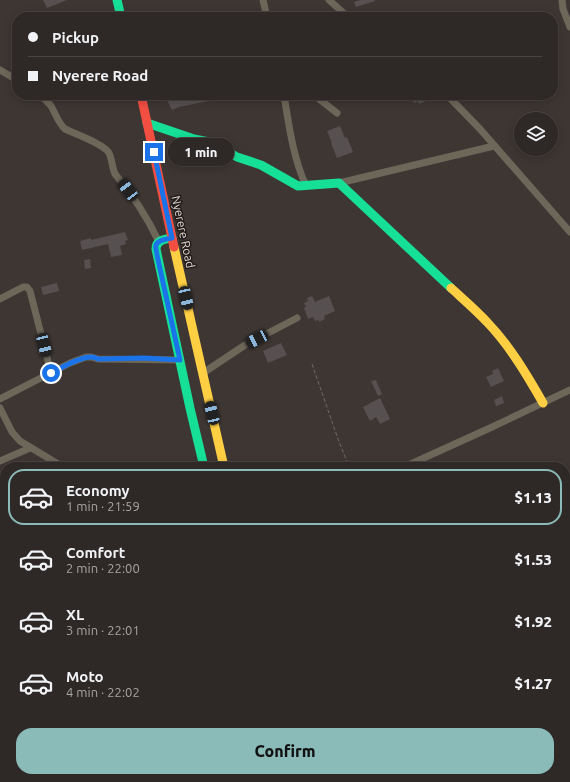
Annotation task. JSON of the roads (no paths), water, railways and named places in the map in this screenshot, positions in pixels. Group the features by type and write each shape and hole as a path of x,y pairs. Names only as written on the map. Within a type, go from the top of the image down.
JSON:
{"main road":[{"path":"117,0 120,12"},
{"name":"Nyerere Road","path":"142,100 223,462"},
{"path":"148,123 194,139 209,142 236,157 261,165 298,186 339,183 488,322 511,351 528,376 543,403"},
{"path":"172,238 159,242 156,245 157,255 203,462"}],"street":[{"path":"263,0 266,12"},
{"path":"329,0 342,12"},
{"path":"562,0 563,10 570,27"},
{"path":"0,70 12,77"},
{"path":"46,100 65,129 96,143 107,150 110,155 115,174 134,198 159,242"},
{"path":"285,100 293,145 300,173 306,186"},
{"path":"320,100 337,113"},
{"path":"451,100 480,129 570,232"},
{"path":"339,183 494,146"},
{"path":"0,299 23,286 27,287 30,291 51,373"},
{"path":"203,373 245,345 297,318"},
{"path":"0,399 70,363 86,357 98,359 144,358 180,360"},
{"path":"418,462 570,390"},
{"path":"0,408 12,432 20,441 54,462"},
{"path":"0,461 30,448"}]}
